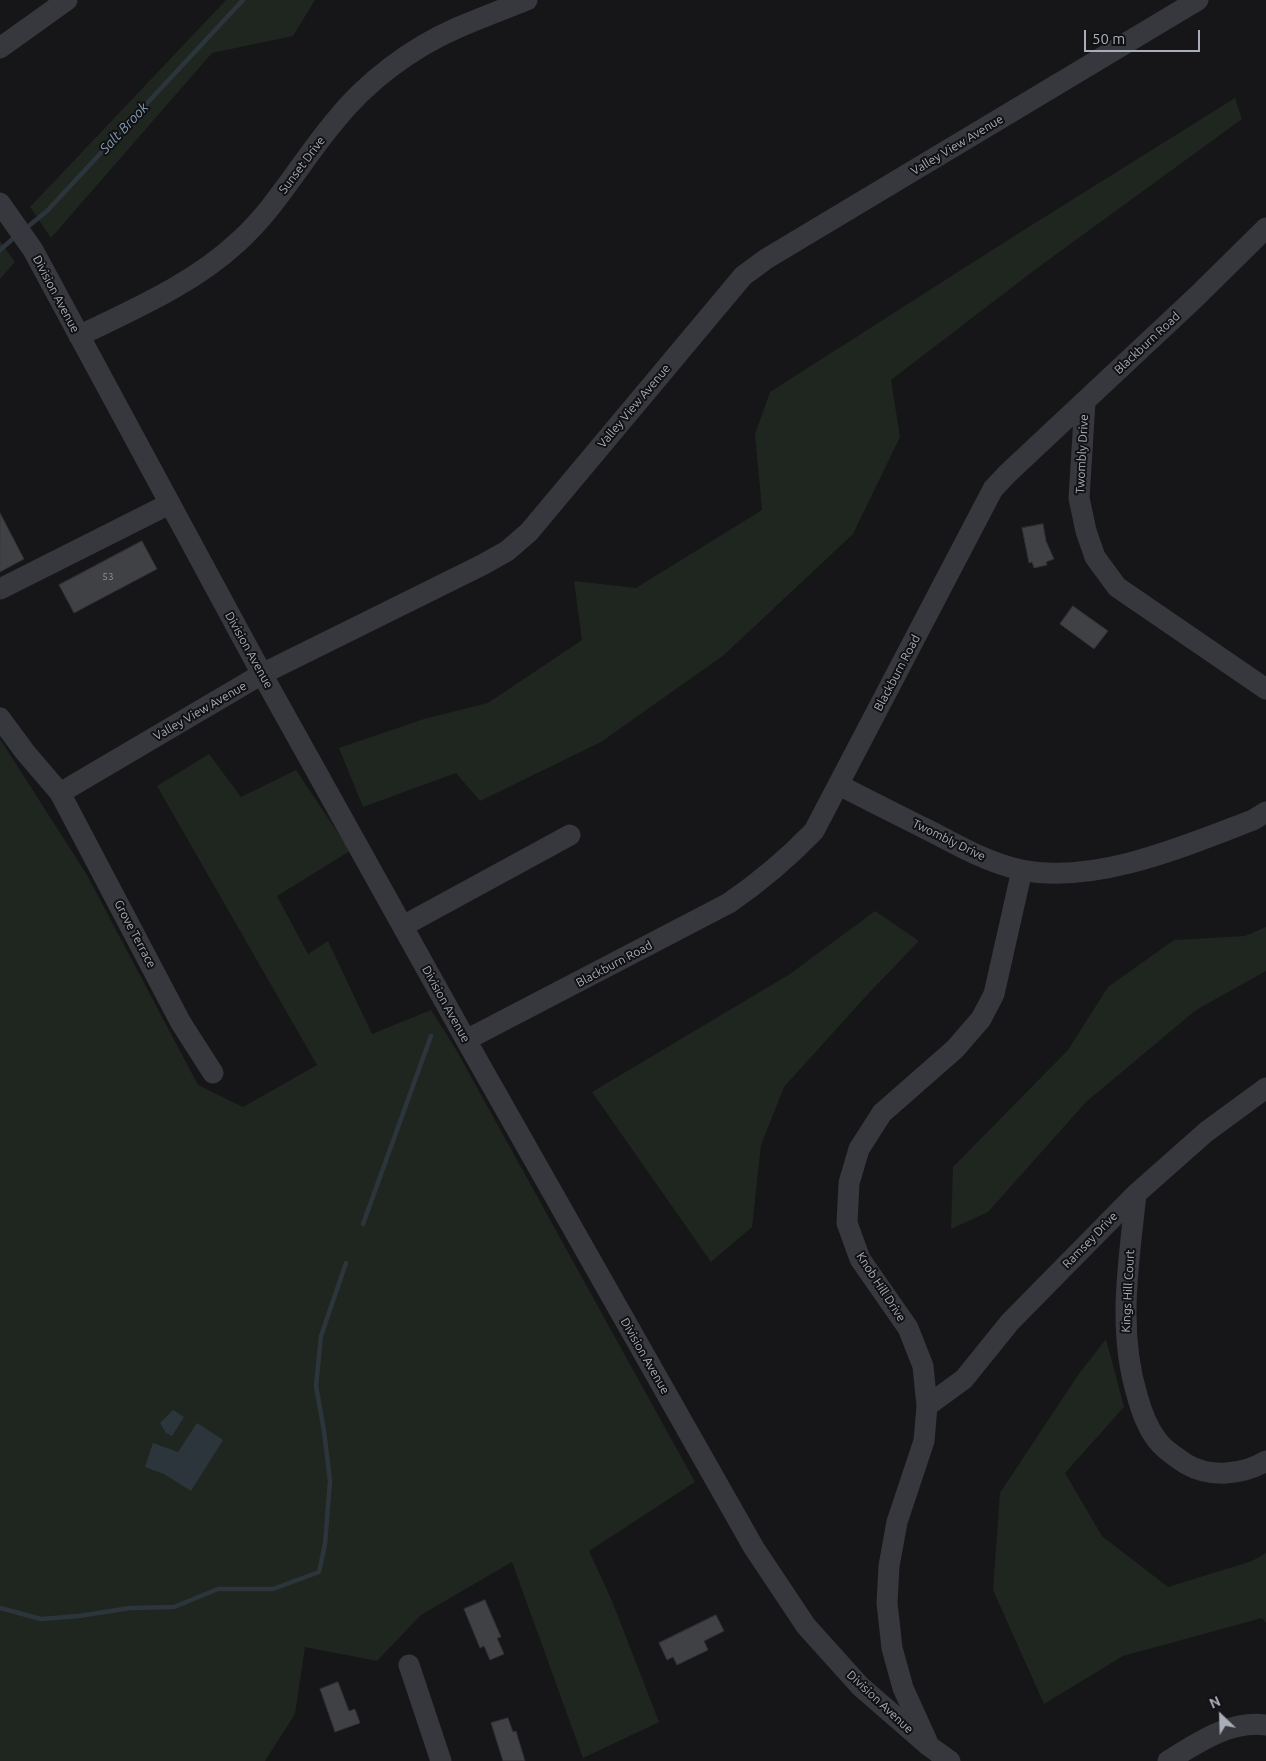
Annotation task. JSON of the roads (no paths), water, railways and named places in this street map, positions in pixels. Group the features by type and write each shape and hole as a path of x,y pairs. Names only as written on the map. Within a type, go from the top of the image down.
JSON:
{"street":[{"path":"0,48 67,0"},
{"name":"Sunset Drive","path":"79,336 170,290 210,266 240,241 267,210 335,120 362,92 390,68 421,47 456,28 528,0"},
{"name":"Valley View Avenue","path":"60,793 262,674 482,566 507,550 530,532 743,276 766,259 1198,0"},
{"name":"Division Avenue","path":"0,204 33,250 262,674 466,1040 759,1556 806,1626 860,1686 929,1746 950,1761"},
{"name":"Blackburn Road","path":"466,1040 729,903 762,880 814,831 993,489 1196,297 1266,228"},
{"name":"Twombly Drive","path":"1085,402 1079,498 1086,531 1095,557 1117,587 1266,689"},
{"path":"0,589 169,504"},
{"name":"Grove Terrace","path":"0,718 60,793 181,1023 213,1073"},
{"name":"Twombly Drive","path":"839,785 980,857 1022,870 1055,873 1116,866 1149,858 1253,820 1266,812"},
{"path":"403,926 570,834"},
{"name":"Knob Hill Drive","path":"929,1746 903,1688 892,1648 886,1603 889,1566 898,1522 924,1442 927,1406 923,1366 908,1328 860,1259 847,1223 849,1183 859,1149 882,1112 955,1049 981,1019 994,994 1022,870"},
{"name":"Ramsey Drive","path":"927,1406 964,1378 1010,1322 1136,1194 1206,1132 1266,1088"},
{"name":"Kings Hill Court","path":"1136,1194 1126,1286 1126,1334 1132,1378 1142,1413 1157,1440 1175,1457 1193,1468 1210,1473 1231,1473 1251,1468 1266,1460"},
{"path":"409,1665 441,1761"},
{"path":"1168,1761 1205,1738 1223,1731 1240,1726 1266,1725"}],"waterway":[{"name":"Salt Brook","path":"25,229 47,211 243,0"},
{"name":"Salt Brook","path":"0,250 15,237"},
{"path":"363,1224 431,1036"},
{"path":"0,1608 41,1619 79,1616 130,1608 174,1607 218,1589 273,1589 319,1572 325,1544 330,1481 316,1386 321,1336 346,1263"}]}
